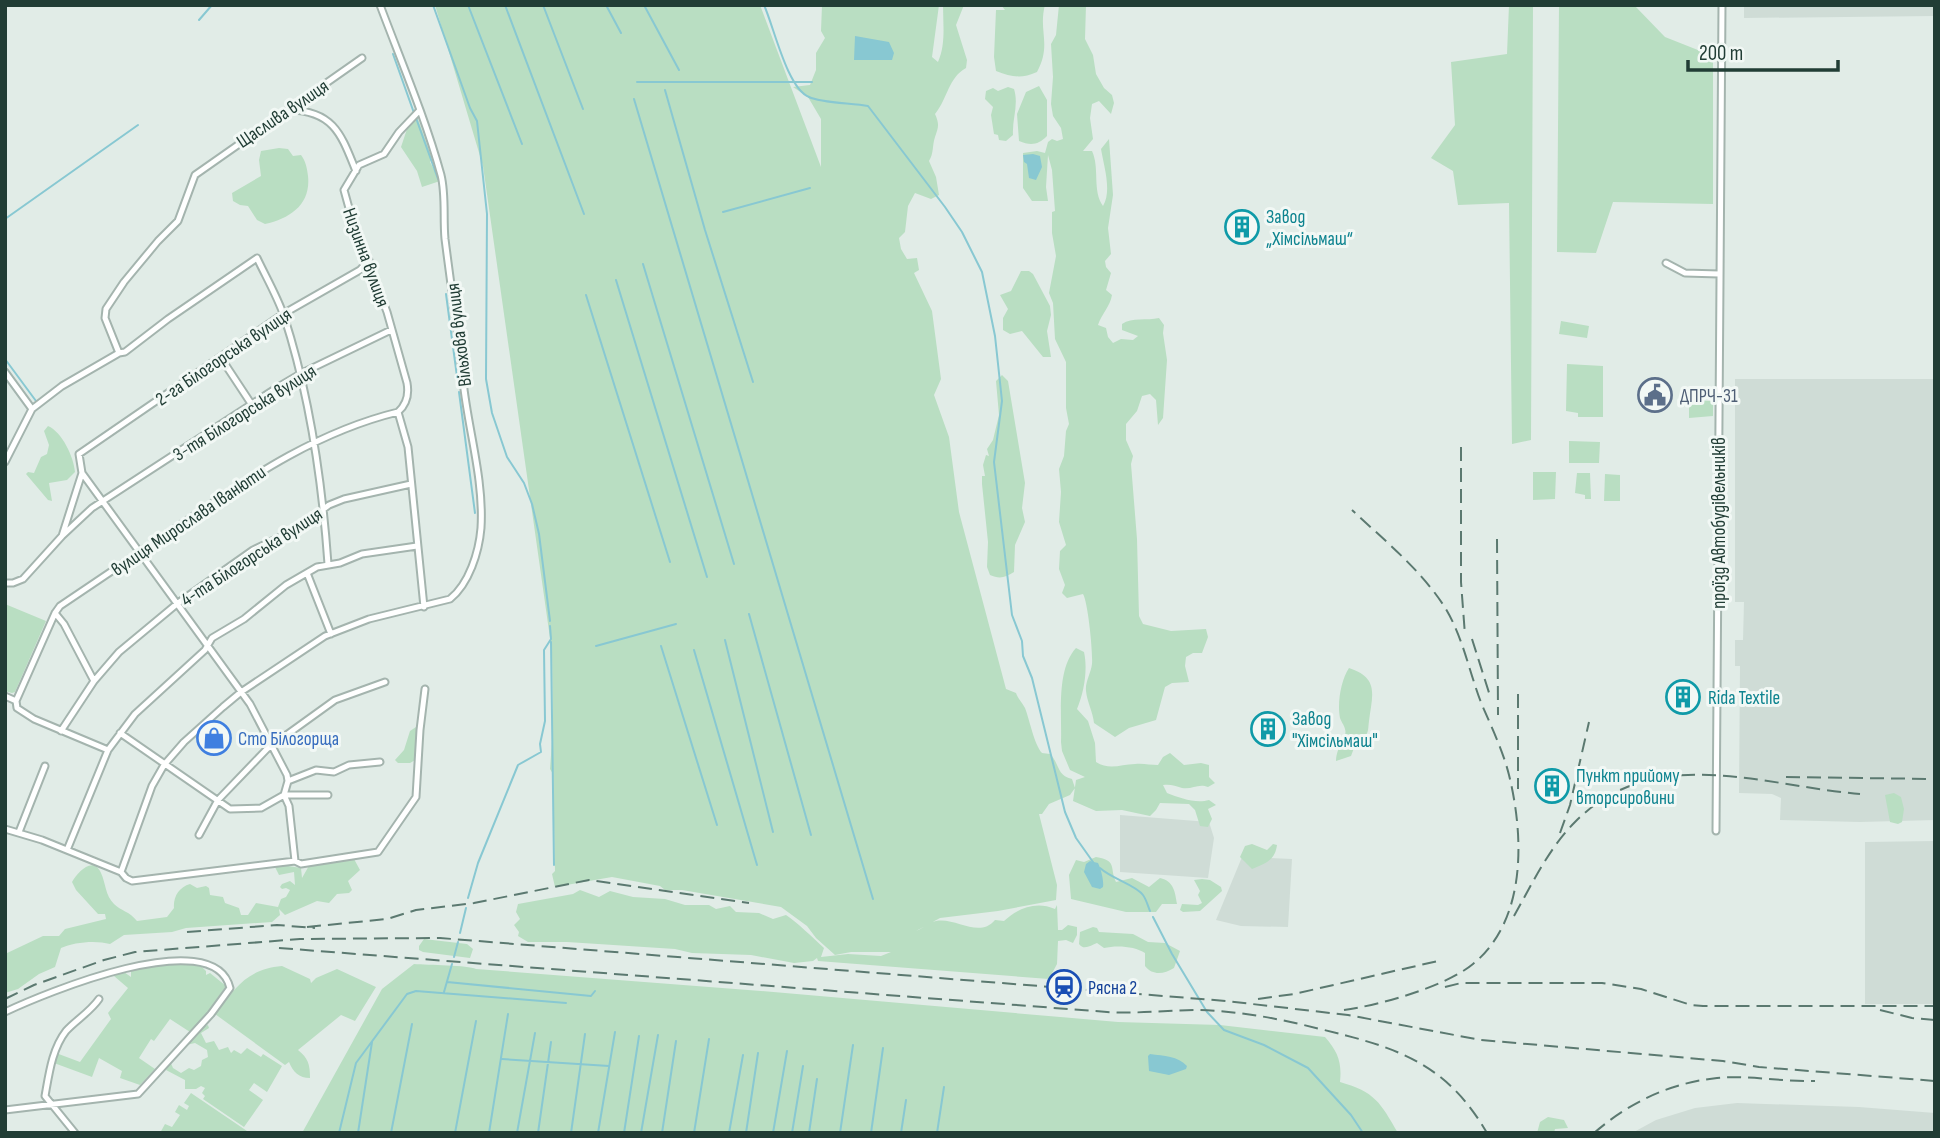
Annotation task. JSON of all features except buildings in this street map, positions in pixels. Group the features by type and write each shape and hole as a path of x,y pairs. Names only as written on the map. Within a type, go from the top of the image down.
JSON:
{"street":[{"name":"Вільхова вулиця","path":"121,873 152,786 164,765 184,742 241,692 331,634 369,620 450,599 464,584 472,568 481,532 481,516 476,460 463,384 445,237 442,178 420,110 380,5"},
{"name":"проїзд Автобудівельників","path":"1716,831 1722,5"},
{"name":"Щаслива вулиця","path":"119,353 106,318 106,309 124,282 178,221 195,175 201,168 362,58"},
{"path":"287,110 304,112 332,124 343,137 356,171"},
{"path":"356,171 359,165 384,155 399,132 420,110"},
{"name":"Низинна вулиця","path":"356,171 344,190 352,219 369,260 409,394 398,412"},
{"path":"5,462 32,409 62,386 125,352 257,258 283,314 300,374 314,441 324,509 328,564"},
{"name":"2-га Білогорська вулиця","path":"82,473 79,454 122,422 283,314 360,270 369,260"},
{"path":"1666,263 1685,272 1719,274"},
{"name":"3-тя Білогорська вулиця","path":"5,583 23,579 92,508 300,374 391,330"},
{"path":"221,358 252,405"},
{"path":"5,372 32,409"},
{"path":"398,412 406,436 424,607"},
{"name":"вулиця Мирослава Іванюти","path":"16,701 60,606 265,469 314,441 361,422 398,412"},
{"path":"82,473 241,692 272,746 288,781 284,795 289,806 295,861"},
{"path":"62,536 82,473"},
{"name":"4-та Білогорська вулиця","path":"61,732 94,681 125,646 178,603 253,550 297,529 324,509 344,499 411,484"},
{"path":"67,850 108,750 135,713 205,650 212,638 244,619 286,585 317,567 340,563 362,554 417,547"},
{"path":"307,573 331,634"},
{"path":"55,613 64,624 94,681"},
{"path":"200,835 218,800 272,746 335,700 385,682"},
{"path":"5,829 67,850 121,873 132,881 295,861 301,864 378,852 416,797 425,688"},
{"path":"5,696 16,701 17,708 34,719 108,750"},
{"path":"120,733 230,809 261,808 284,795 328,796"},
{"path":"288,781 316,770 334,772 349,765 380,762"},
{"path":"19,832 45,766"},
{"path":"5,1012 79,981 143,964 168,961 198,962 214,967 227,976 230,988 211,1014 138,1094 5,1110"},
{"path":"75,1133 45,1096 56,1049 66,1031 90,1012 99,999"}],"shaded area":[{"path":"1744,5 1935,5 1935,16 1744,18"},
{"path":"1735,379 1935,379 1935,820 1780,820 1781,798 1772,794 1739,793 1740,666 1735,666 1735,640 1743,640 1744,602 1735,602"},
{"path":"1120,815 1209,822 1214,838 1208,878 1120,872"},
{"path":"1935,841 1935,1004 1865,1004 1865,842"},
{"path":"1242,857 1292,859 1288,927 1241,926 1216,920"},
{"path":"1737,1103 1859,1107 1935,1113 1935,1133 1632,1133 1656,1120 1695,1108"}],"green space":[{"path":"435,5 760,5 821,167 821,119 808,97 793,87 810,85 816,70 816,53 825,38 821,31 822,5 939,5 932,57 938,62 943,41 943,5 964,5 956,25 967,60 966,68 955,77 935,114 938,126 929,161 936,177 939,195 931,199 915,193 908,206 905,232 899,238 907,259 917,258 919,270 914,273 932,311 941,379 934,395 949,437 959,512 1006,689 1016,693 1024,706 1039,749 1042,753 1050,754 1063,775 1072,779 1075,788 1070,795 1049,804 1042,814 1039,814 1057,885 1056,900 940,918 933,922 944,921 982,928 995,920 1004,921 1028,907 1055,909 1057,905 1058,930 1068,925 1077,927 1077,935 1073,943 1058,941 1057,964 1049,979 818,961 817,958 794,963 751,955 692,953 675,949 528,942 518,936 519,932 514,925 520,919 516,912 518,904 573,894 580,890 599,897 610,891 633,897 665,899 685,905 709,905 716,909 730,906 736,912 759,913 773,919 786,915 824,948 821,957 848,954 881,956 891,952 851,952 835,955 807,926 781,907 682,890 665,890 660,886 612,877 555,887 552,874 555,871 553,774 550,769 553,728 552,652 483,166"},
{"path":"1001,5 1045,5 1044,53 1037,72 1016,76 996,71 996,10 1005,10"},
{"path":"1059,5 1086,5 1085,39 1093,55 1096,74 1104,88 1112,95 1114,103 1111,114 1099,101 1092,104 1090,118 1093,139 1083,151 1092,151 1098,193 1103,206 1107,186 1101,149 1109,139 1113,195 1108,228 1111,254 1105,261 1111,273 1106,290 1112,295 1098,325 1106,328 1113,343 1121,339 1133,340 1138,336 1122,330 1122,324 1126,322 1159,318 1164,325 1167,360 1163,418 1158,425 1156,400 1150,394 1142,396 1137,411 1126,424 1126,440 1133,456 1131,464 1139,616 1143,624 1171,631 1206,629 1208,637 1202,653 1193,653 1186,657 1189,682 1172,683 1165,687 1156,720 1129,728 1115,737 1094,723 1086,691 1092,658 1085,599 1083,594 1067,598 1062,593 1065,585 1059,569 1060,551 1066,545 1059,522 1059,469 1069,424 1066,408 1066,362 1055,339 1053,303 1049,293 1056,256 1052,233 1052,212 1055,211 1052,170 1048,155 1048,201 1032,201 1023,188 1023,153 1045,153 1048,142 1052,139 1063,139 1051,104 1051,44 1056,35"},
{"path":"1509,5 1533,5 1531,440 1512,444 1509,203 1458,205 1453,171 1431,158 1455,125 1451,62 1507,54"},
{"path":"1559,5 1634,5 1665,37 1713,56 1713,204 1613,202 1596,253 1557,252"},
{"path":"1039,86 1047,100 1047,136 1037,143 1027,144 1019,141 1017,114 1026,92"},
{"path":"1008,87 1014,89 1016,106 1013,135 1006,141 999,140 998,135 994,134 991,115 993,107 985,99 986,91 993,88 998,91"},
{"path":"415,118 418,119 432,158 430,162 440,181 422,187 417,171 401,147 409,123"},
{"path":"288,149 293,156 301,155 307,168 308,186 303,202 291,214 265,224 257,220 248,206 233,201 232,193 261,176 261,151"},
{"path":"1021,271 1033,274 1050,306 1047,331 1051,357 1043,357 1022,331 1010,334 1003,330 1003,318 1008,309 1000,295 1011,291"},
{"path":"1561,321 1589,326 1587,338 1559,334"},
{"path":"1567,364 1603,366 1603,417 1578,417 1578,413 1566,411"},
{"path":"1002,375 1008,381 1025,483 1022,508 1025,522 1015,545 1014,572 999,577 990,575 987,567 988,542 982,476 985,476 983,465 986,455 989,456 987,449 993,440 999,415 996,381"},
{"path":"1689,400 1711,401 1713,416 1689,418"},
{"path":"48,426 66,446 75,472 67,480 49,483 52,501 48,500 26,474 34,473 41,457 47,454 49,445 44,431"},
{"path":"1569,441 1600,442 1599,463 1569,463"},
{"path":"1533,472 1556,472 1555,499 1533,500"},
{"path":"1577,473 1590,473 1591,499 1585,499 1585,495 1575,493"},
{"path":"1605,474 1620,475 1620,501 1604,501"},
{"path":"5,604 46,621 15,692 12,693 5,691"},
{"path":"1076,648 1084,652 1086,666 1077,709 1088,721 1095,743 1096,762 1111,767 1158,765 1163,757 1170,753 1184,765 1209,765 1209,777 1215,783 1208,787 1163,785 1167,793 1172,795 1193,801 1209,800 1216,805 1208,809 1212,819 1208,827 1200,826 1195,810 1189,804 1160,803 1150,816 1122,810 1096,811 1073,801 1076,780 1085,777 1070,770 1062,751 1061,706 1065,668"},
{"path":"1349,668 1366,677 1370,683 1372,704 1365,737 1357,740 1351,756 1336,761 1345,733 1340,718 1339,699"},
{"path":"416,727 420,728 417,759 410,763 398,763 395,760 404,750 410,731"},
{"path":"1894,793 1901,797 1904,809 1902,822 1898,824 1890,822 1885,795"},
{"path":"1252,844 1267,850 1273,844 1277,845 1272,858 1252,869 1240,857 1245,846"},
{"path":"1096,857 1107,860 1112,865 1116,882 1132,878 1149,887 1160,878 1165,879 1173,888 1177,904 1162,904 1156,912 1126,912 1071,899 1069,875 1076,860 1084,862"},
{"path":"354,859 360,870 348,881 352,890 349,893 337,894 329,903 317,901 285,915 279,909 280,915 272,922 124,935 110,944 72,944 61,948 55,967 39,974 18,989 5,993 5,954 43,936 59,936 65,929 106,919 105,914 98,914 72,882 85,867 98,868 111,901 137,921 167,917 174,908 178,893 190,884 197,888 206,886 210,895 223,897 225,903 239,908 241,915 248,915 256,903 278,907 281,899 286,897 290,890 282,889 282,884 290,881 295,885 294,872 279,875 275,867 282,865 301,868 302,878 310,864"},
{"path":"1194,880 1210,880 1221,887 1222,891 1200,911 1183,912 1180,910 1182,904 1202,903"},
{"path":"1093,927 1099,932 1133,934 1148,942 1165,943 1180,951 1174,968 1155,973 1145,966 1145,953 1131,948 1104,948 1097,943 1088,947 1081,946 1080,932"},
{"path":"424,939 467,944 473,949 470,958 423,952 419,950 419,946"},
{"path":"178,961 200,965 206,975 210,973 226,986 190,1032 170,1019 154,1041 151,1039 139,1058 155,1069 140,1085 120,1078 122,1071 99,1058 92,1077 54,1063 56,1053 80,1062 111,1019 108,1013 128,988 114,976 124,972 131,977 131,970 139,967"},
{"path":"414,964 1118,1022 1220,1025 1325,1037 1338,1058 1340,1082 1369,1094 1386,1113 1398,1133 302,1133 382,989"},
{"path":"282,966 310,979 311,983 337,969 376,987 355,1021 341,1015 298,1050 308,1062 310,1078 300,1076 289,1062 285,1065 215,1014 243,981 260,971"},
{"path":"208,1025 209,1028 201,1033 206,1043 214,1041 219,1050 228,1047 231,1053 234,1050 241,1054 247,1048 282,1066 267,1092 254,1083 249,1090 263,1100 244,1127 203,1099 205,1088 201,1086 185,1089 185,1080 166,1070 170,1061 173,1068 181,1073 201,1066 202,1060 208,1057 207,1050 195,1043 186,1045 199,1028"},
{"path":"191,1093 247,1131 246,1133 160,1133 165,1124 172,1127 180,1115 175,1112 179,1105 187,1110 189,1106 184,1103"},
{"path":"1548,1117 1564,1120 1568,1128 1555,1129 1554,1133 1537,1133 1540,1122"}],"water":[{"path":"855,36 889,42 894,53 892,60 854,60"},
{"path":"1023,155 1040,156 1042,167 1036,180 1029,178"},
{"path":"1090,861 1098,863 1100,868 1103,887 1100,889 1092,887 1084,872"},
{"path":"1150,1054 1175,1058 1187,1066 1186,1069 1169,1075 1149,1071"}],"waterway":[{"path":"199,20 212,5"},
{"path":"433,5 477,121 487,214 486,379 492,413 507,457 524,483 532,504 539,534 550,621"},
{"path":"468,5 522,144"},
{"path":"505,5 584,214"},
{"path":"543,5 583,109"},
{"path":"606,5 621,33"},
{"path":"644,5 679,70"},
{"path":"764,5 788,70 801,91 821,101 868,106 945,207 962,232 982,272 995,336 1002,401 994,462 1012,615 1032,678 1065,812 1076,838 1093,862"},
{"path":"393,54 414,113"},
{"path":"637,82 812,82"},
{"path":"665,90 753,382"},
{"path":"634,99 873,899"},
{"path":"416,118 438,179"},
{"path":"5,219 138,125"},
{"path":"723,212 810,188"},
{"path":"643,264 734,564"},
{"path":"616,280 707,577"},
{"path":"446,294 458,384"},
{"path":"586,295 670,562"},
{"path":"5,359 36,401"},
{"path":"459,392 475,513"},
{"path":"749,614 811,835"},
{"path":"596,646 676,624"},
{"path":"468,898 478,863 518,765 541,752 545,721 544,650 551,639 550,626"},
{"path":"725,640 773,832"},
{"path":"551,642 554,865"},
{"path":"661,646 717,825"},
{"path":"694,650 757,865"},
{"path":"1100,868 1140,891 1150,911"},
{"path":"460,933 466,908"},
{"path":"1153,917 1207,1012 1224,1030 1264,1045 1308,1068 1351,1115 1363,1133"},
{"path":"454,957 458,942"},
{"path":"444,992 452,964"},
{"path":"447,982 591,996 595,991"},
{"path":"339,1133 356,1063 407,994 416,991 566,1003"},
{"path":"489,1133 508,1014"},
{"path":"455,1133 476,1021"},
{"path":"391,1133 412,1024"},
{"path":"598,1133 615,1032"},
{"path":"517,1133 535,1033"},
{"path":"571,1133 585,1034"},
{"path":"641,1133 658,1035"},
{"path":"624,1133 639,1036"},
{"path":"694,1133 709,1039"},
{"path":"662,1133 676,1041"},
{"path":"358,1133 372,1042"},
{"path":"538,1133 551,1042"},
{"path":"840,1133 853,1045"},
{"path":"871,1133 883,1048"},
{"path":"773,1133 787,1051"},
{"path":"746,1133 758,1053"},
{"path":"729,1133 743,1055"},
{"path":"502,1059 609,1066"},
{"path":"792,1133 803,1066"},
{"path":"809,1133 817,1079"},
{"path":"937,1133 944,1087"},
{"path":"901,1133 906,1100"}],"railway":[{"path":"1461,447 1461,582 1465,635"},
{"path":"1344,1010 1412,994 1446,980 1473,964 1491,946 1504,924 1517,876 1518,850 1514,799 1507,766 1451,618 1413,567 1352,510"},
{"path":"1497,539 1498,715"},
{"path":"1472,639 1491,699"},
{"path":"1518,694 1518,789"},
{"path":"1560,833 1570,805 1589,722"},
{"path":"1514,916 1549,855 1575,822 1606,798 1639,783 1674,776 1711,775 1860,794"},
{"path":"1786,777 1935,779"},
{"path":"307,927 387,919 416,910 474,903 589,880 749,903"},
{"path":"187,932 277,925 315,928"},
{"path":"5,999 34,985 135,952 300,939 440,938 1226,1001 1348,1015 1481,1040 1935,1081"},
{"path":"279,948 1107,1012 1198,1010 1260,1016 1372,1043 1416,1061 1454,1089 1487,1133"},
{"path":"1258,999 1294,994 1438,961"},
{"path":"1445,987 1461,983 1602,983 1641,989 1691,1005 1703,1006 1935,1006"},
{"path":"1880,1010 1912,1018 1935,1020"},
{"path":"1594,1133 1636,1103 1683,1084 1729,1077 1815,1081"}],"place":[{"name":"Завод „Хімсільмаш“","path":"1242,227"},
{"name":"ДПРЧ-31","path":"1655,395"},
{"name":"Rida Textile","path":"1683,697"},
{"name":"Завод \"Хімсільмаш\"","path":"1268,729"},
{"name":"Сто Білогорща","path":"214,738"},
{"name":"Пункт прийому вторсировини","path":"1552,786"},
{"name":"Рясна 2","path":"1064,987"}]}
